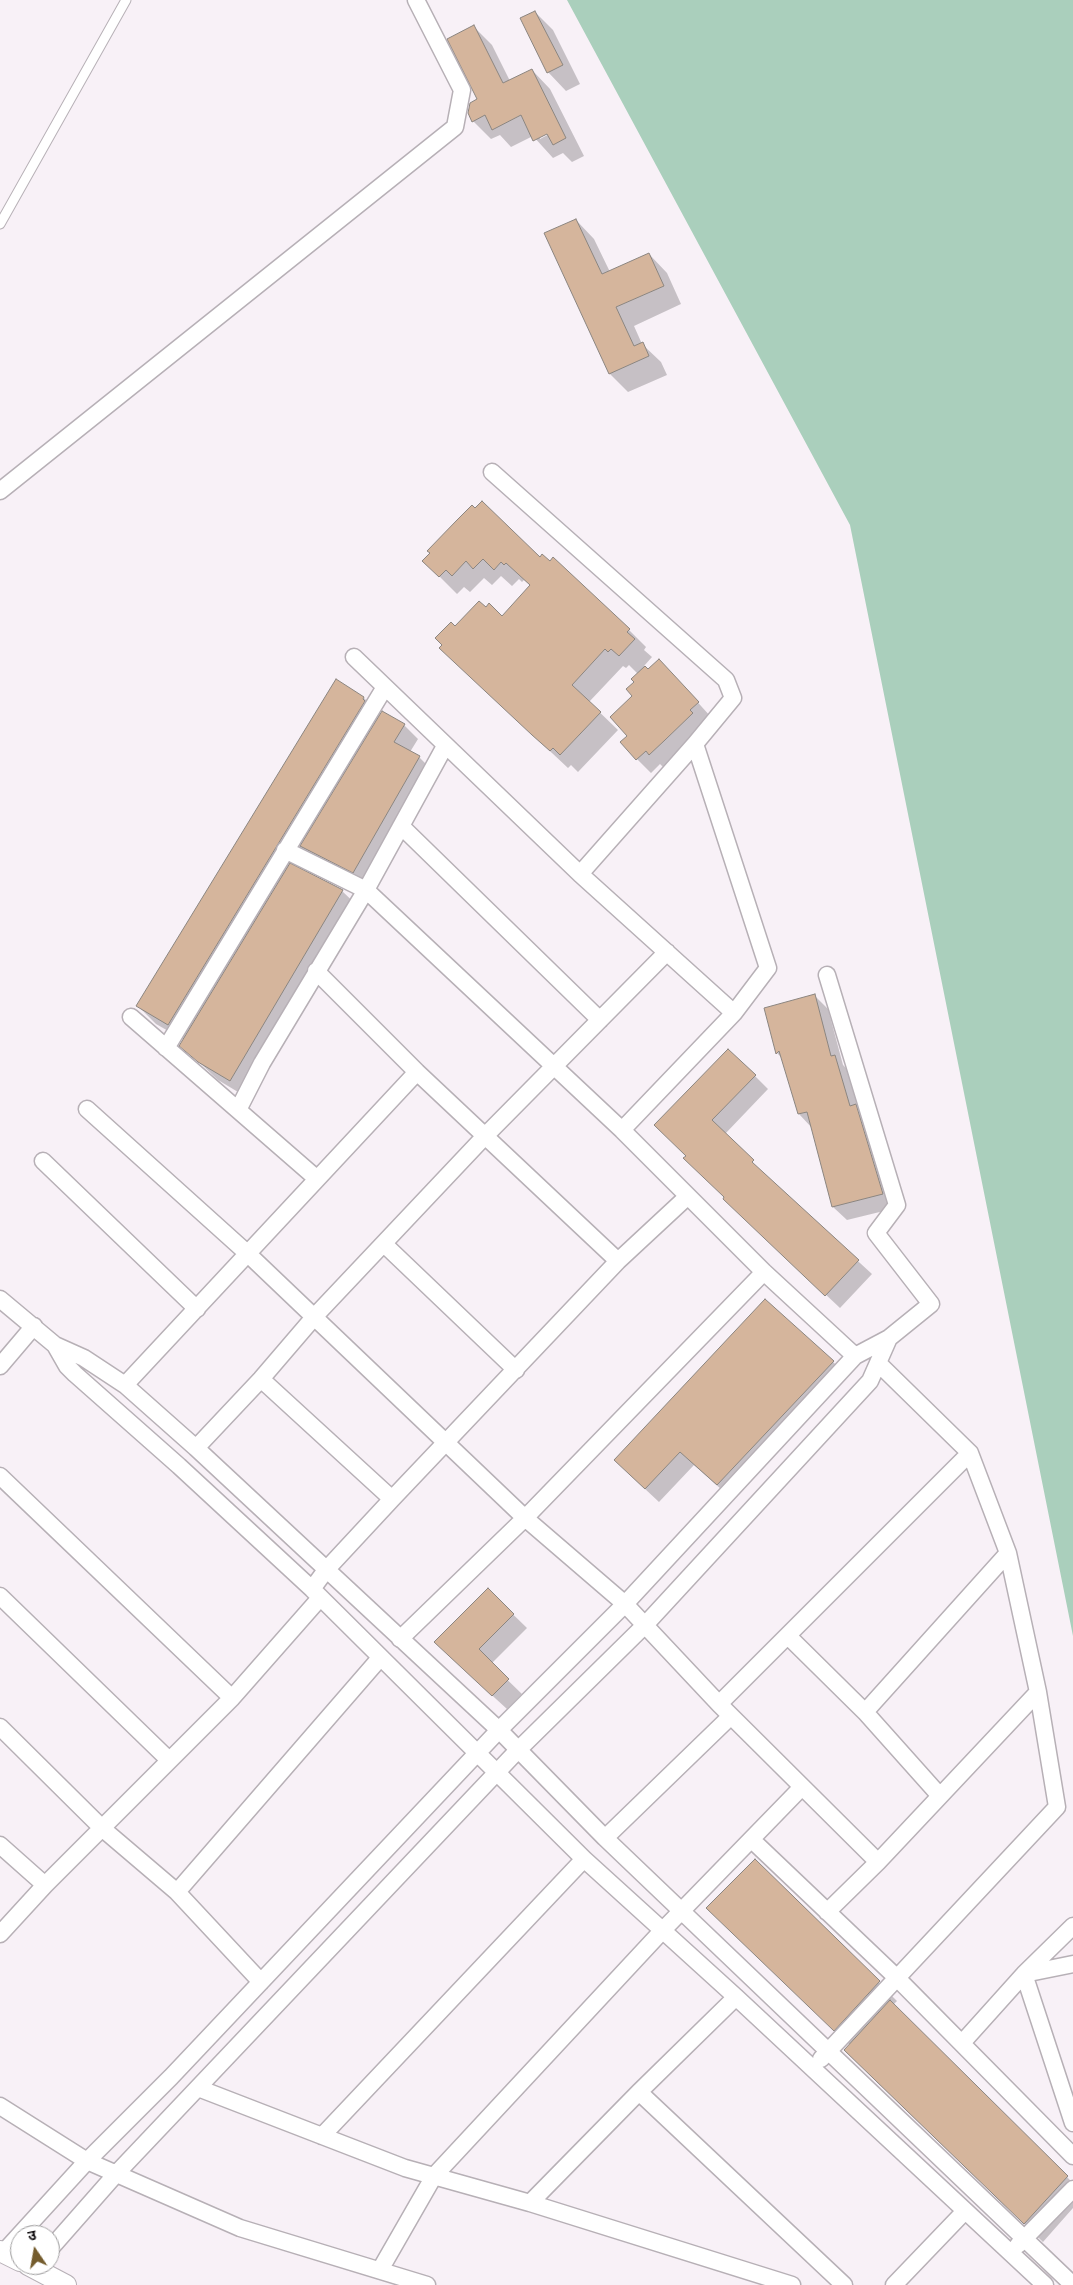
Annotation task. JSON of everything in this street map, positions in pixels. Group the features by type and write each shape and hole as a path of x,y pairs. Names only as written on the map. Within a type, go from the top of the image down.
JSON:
{"street":[{"path":"0,491 455,127 462,90 416,0"},
{"path":"492,472 726,680 733,698 695,744 580,874"},
{"path":"354,657 580,874 734,1013"},
{"path":"166,1048 385,687"},
{"path":"622,1130 734,1013 768,968 695,744"},
{"path":"238,1110 262,1063 366,890 445,746"},
{"path":"401,826 600,1020"},
{"path":"286,850 366,890 622,1130 764,1272 854,1356"},
{"path":"196,1448 262,1378 315,1316 485,1136 667,952"},
{"path":"316,971 417,1072 618,1261"},
{"path":"44,2225 88,2161 478,1755 499,1730 625,1604 854,1356 889,1338 931,1304 876,1233 897,1205 827,975"},
{"path":"131,1017 316,1178"},
{"path":"125,1385 316,1178 417,1072"},
{"path":"87,1109 315,1316 525,1518 625,1604 725,1710 878,1862"},
{"path":"43,1161 196,1310"},
{"path":"0,1934 45,1885 232,1698 316,1594 326,1570 392,1499 618,1261 688,1196"},
{"path":"384,1244 516,1370"},
{"path":"400,1639 525,1518 764,1272"},
{"path":"0,1299 55,1345 84,1358 125,1385 196,1448 499,1730 605,1838 1073,2285"},
{"path":"0,1366 34,1326"},
{"path":"60,2238 116,2174 518,1750 645,1626 870,1381 889,1338"},
{"path":"55,1345 67,1366 75,1374 179,1466 316,1594 584,1859 812,2066 1045,2285"},
{"path":"812,2066 830,2052 896,1977 1057,1807 1038,1692 1008,1553 970,1453 878,1363"},
{"path":"262,1378 392,1499"},
{"path":"605,1838 725,1710 789,1637 970,1453"},
{"path":"0,1476 232,1698"},
{"path":"865,1712 1008,1553"},
{"path":"0,1596 168,1760"},
{"path":"789,1637 865,1712 940,1796"},
{"path":"177,1892 380,1658"},
{"path":"827,1912 878,1862 1038,1692"},
{"path":"0,1727 103,1829 177,1892 261,1982"},
{"path":"380,2270 434,2176 662,1931 802,1787"},
{"path":"752,1840 896,1977 1073,2156"},
{"path":"0,1845 45,1885"},
{"path":"322,2136 584,1859"},
{"path":"962,2043 1024,1974 1073,1926"},
{"path":"1024,1974 1073,1964"},
{"path":"1024,1974 1073,2123"},
{"path":"530,2203 638,2092 736,1997"},
{"path":"198,2088 405,2168 530,2203 792,2285"},
{"path":"638,2092 844,2285"},
{"path":"0,2106 88,2161 240,2228 427,2285"},
{"path":"1011,2252 1073,2189"},
{"path":"894,2285 965,2211"},
{"path":"47,2275 66,2285"}],"lane":[{"path":"0,224 126,0"}],"green space":[{"path":"567,0 1073,0 1073,1636 850,525"}],"building":[{"path":"535,11 563,65 547,73 520,18"},
{"path":"474,25 503,83 532,69 566,138 553,145 547,134 533,141 521,115 492,130 485,115 472,122 468,113 470,103 477,99 447,39"},
{"path":"576,219 602,274 649,253 664,286 616,307 634,346 643,342 649,356 609,374 544,233"},
{"path":"482,501 540,557 542,554 550,561 553,557 630,629 627,632 635,639 619,656 611,649 608,652 605,649 572,685 601,712 560,755 553,748 550,751 439,648 442,645 435,638 451,622 455,626 479,601 486,607 489,603 502,616 530,585 506,563 504,565 501,562 494,570 483,559 473,569 466,561 452,576 446,570 439,577 422,561 430,553 427,551 472,505 475,508"},
{"path":"659,659 699,702 690,710 693,713 649,755 646,751 636,760 620,742 627,736 610,717 632,696 626,689 634,682 631,679 645,666 648,669"},
{"path":"336,679 364,697 365,701 168,1025 136,1006"},
{"path":"382,711 405,724 394,742 420,756 353,873 300,846"},
{"path":"290,863 343,890 230,1081 198,1062 179,1046"},
{"path":"815,994 831,1056 835,1055 850,1106 856,1104 883,1194 832,1207 807,1112 798,1114 779,1051 776,1054 764,1008"},
{"path":"728,1049 756,1075 712,1120 754,1160 752,1162 859,1260 825,1296 723,1199 724,1197 683,1158 686,1156 654,1125"},
{"path":"765,1299 834,1361 717,1485 680,1452 645,1489 614,1460"},
{"path":"488,1588 514,1614 479,1649 509,1679 492,1696 434,1642"},
{"path":"755,1859 880,1981 834,2031 706,1908"},
{"path":"890,2000 1068,2176 1024,2224 844,2050"}]}
